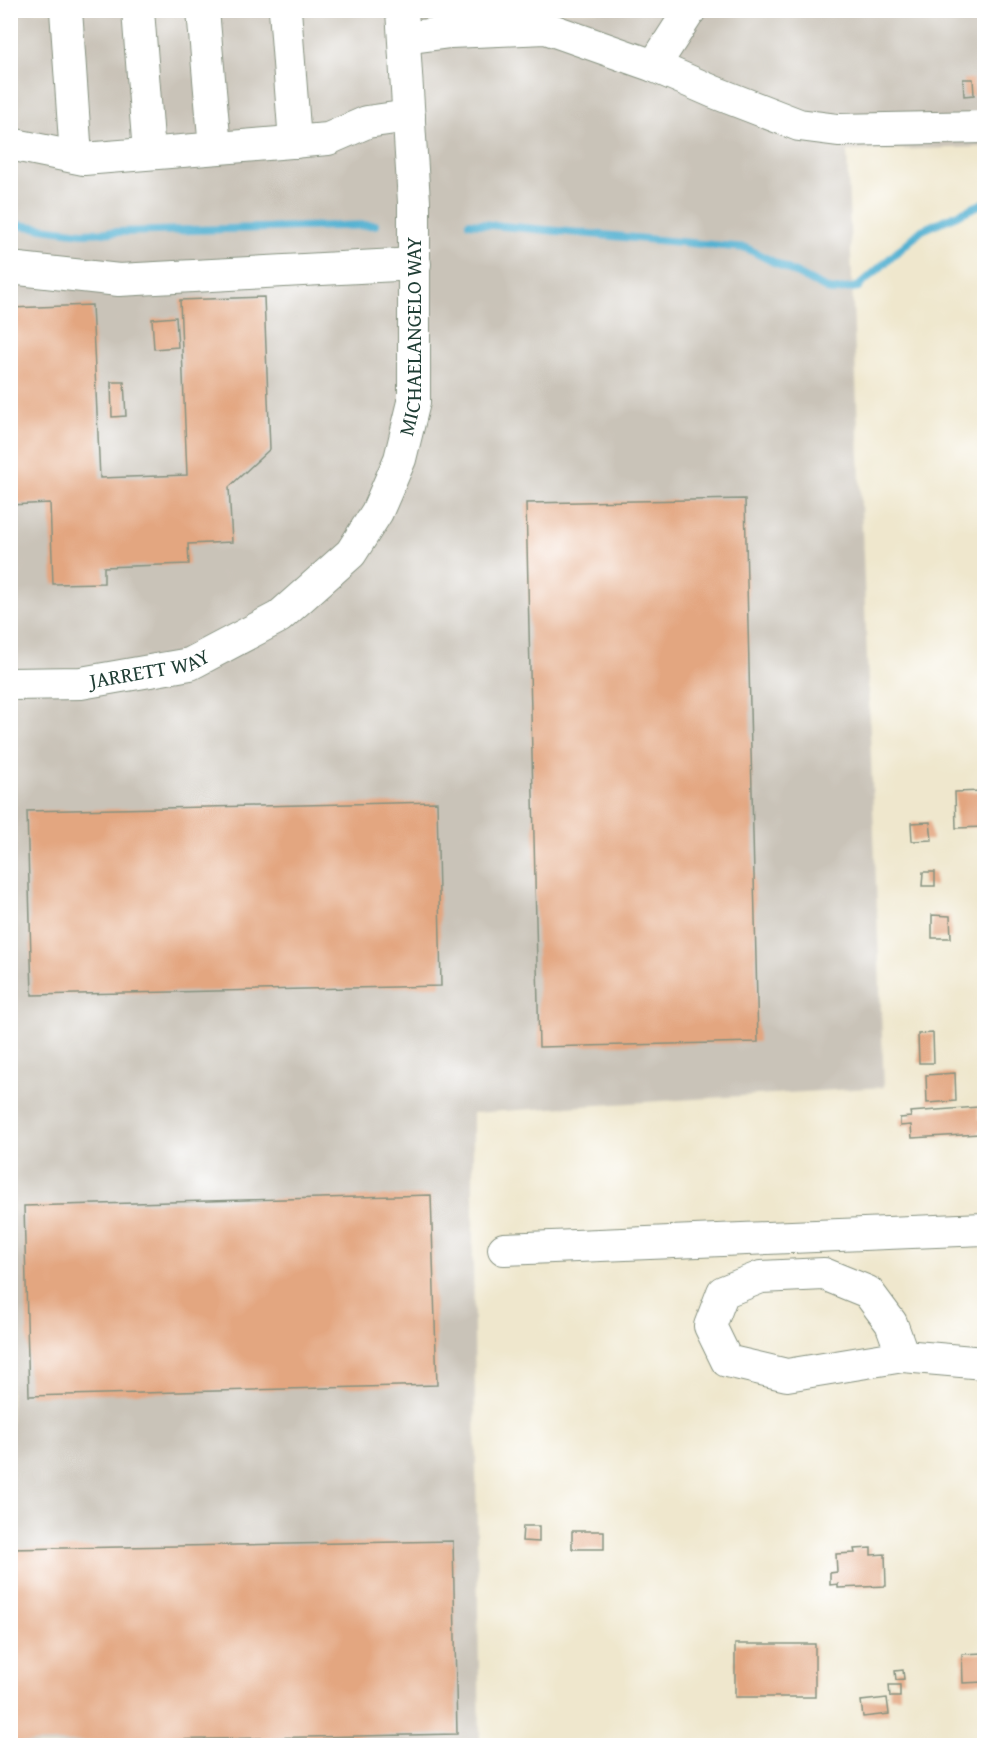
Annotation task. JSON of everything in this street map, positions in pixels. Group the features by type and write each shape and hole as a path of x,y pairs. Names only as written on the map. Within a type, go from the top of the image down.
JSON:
{"street":[{"path":"66,10 76,157"},
{"path":"138,10 149,153"},
{"path":"203,10 215,148"},
{"path":"285,10 295,142"},
{"path":"654,66 690,10"},
{"path":"403,24 450,32 546,28 654,66 799,125 838,130 984,127"},
{"name":"MICHAELANGELO WAY","path":"279,617 351,553 377,512 400,459 414,402 415,264 403,24"},
{"path":"10,144 84,159 328,139 367,122 409,116"},
{"path":"10,268 119,280 415,264"},
{"name":"JARRETT WAY","path":"10,684 81,683 190,664 279,617"},
{"path":"504,1249 984,1229"},
{"path":"903,1356 891,1323 868,1292 824,1274 761,1277 723,1292 710,1326 727,1361 787,1375 903,1356 984,1363"}],"shaded area":[{"path":"11,11 984,11 984,147 847,151 884,1087 473,1113 480,1745 11,1746"}],"building":[{"path":"963,79 973,79 974,95 964,96"},
{"path":"264,297 270,449 229,487 232,542 188,544 189,564 104,567 104,583 53,584 50,503 10,505 10,308 92,305 100,478 187,475 180,300"},
{"path":"176,317 178,347 154,349 152,319"},
{"path":"111,382 124,382 126,416 112,417"},
{"path":"745,499 758,1042 539,1047 526,503"},
{"path":"984,791 984,827 956,828 955,792"},
{"path":"437,802 441,986 32,995 27,811"},
{"path":"930,822 932,840 912,841 911,823"},
{"path":"923,872 935,872 935,886 922,886"},
{"path":"932,915 950,916 951,938 932,938"},
{"path":"933,1033 934,1063 919,1063 918,1034"},
{"path":"955,1073 956,1101 927,1103 926,1075"},
{"path":"978,1107 979,1119 983,1120 984,1130 979,1130 979,1134 912,1138 911,1125 900,1126 900,1118 911,1117 910,1112"},
{"path":"431,1195 437,1385 29,1396 24,1206"},
{"path":"523,1526 539,1526 539,1542 522,1541"},
{"path":"572,1531 604,1531 604,1549 572,1549"},
{"path":"453,1541 457,1734 10,1743 10,1549"},
{"path":"871,1548 871,1555 885,1554 886,1586 838,1588 838,1584 830,1585 830,1573 837,1572 836,1554 855,1553 854,1549"},
{"path":"735,1644 815,1644 815,1697 735,1697"},
{"path":"984,1653 984,1682 963,1683 962,1654"},
{"path":"903,1670 904,1679 896,1680 895,1671"},
{"path":"889,1685 900,1685 900,1697 890,1697"},
{"path":"887,1698 889,1714 863,1717 861,1701"}],"waterway":[{"path":"469,223 746,248 831,291 858,287 922,230 984,203"},
{"path":"10,224 82,233 375,225"}]}
